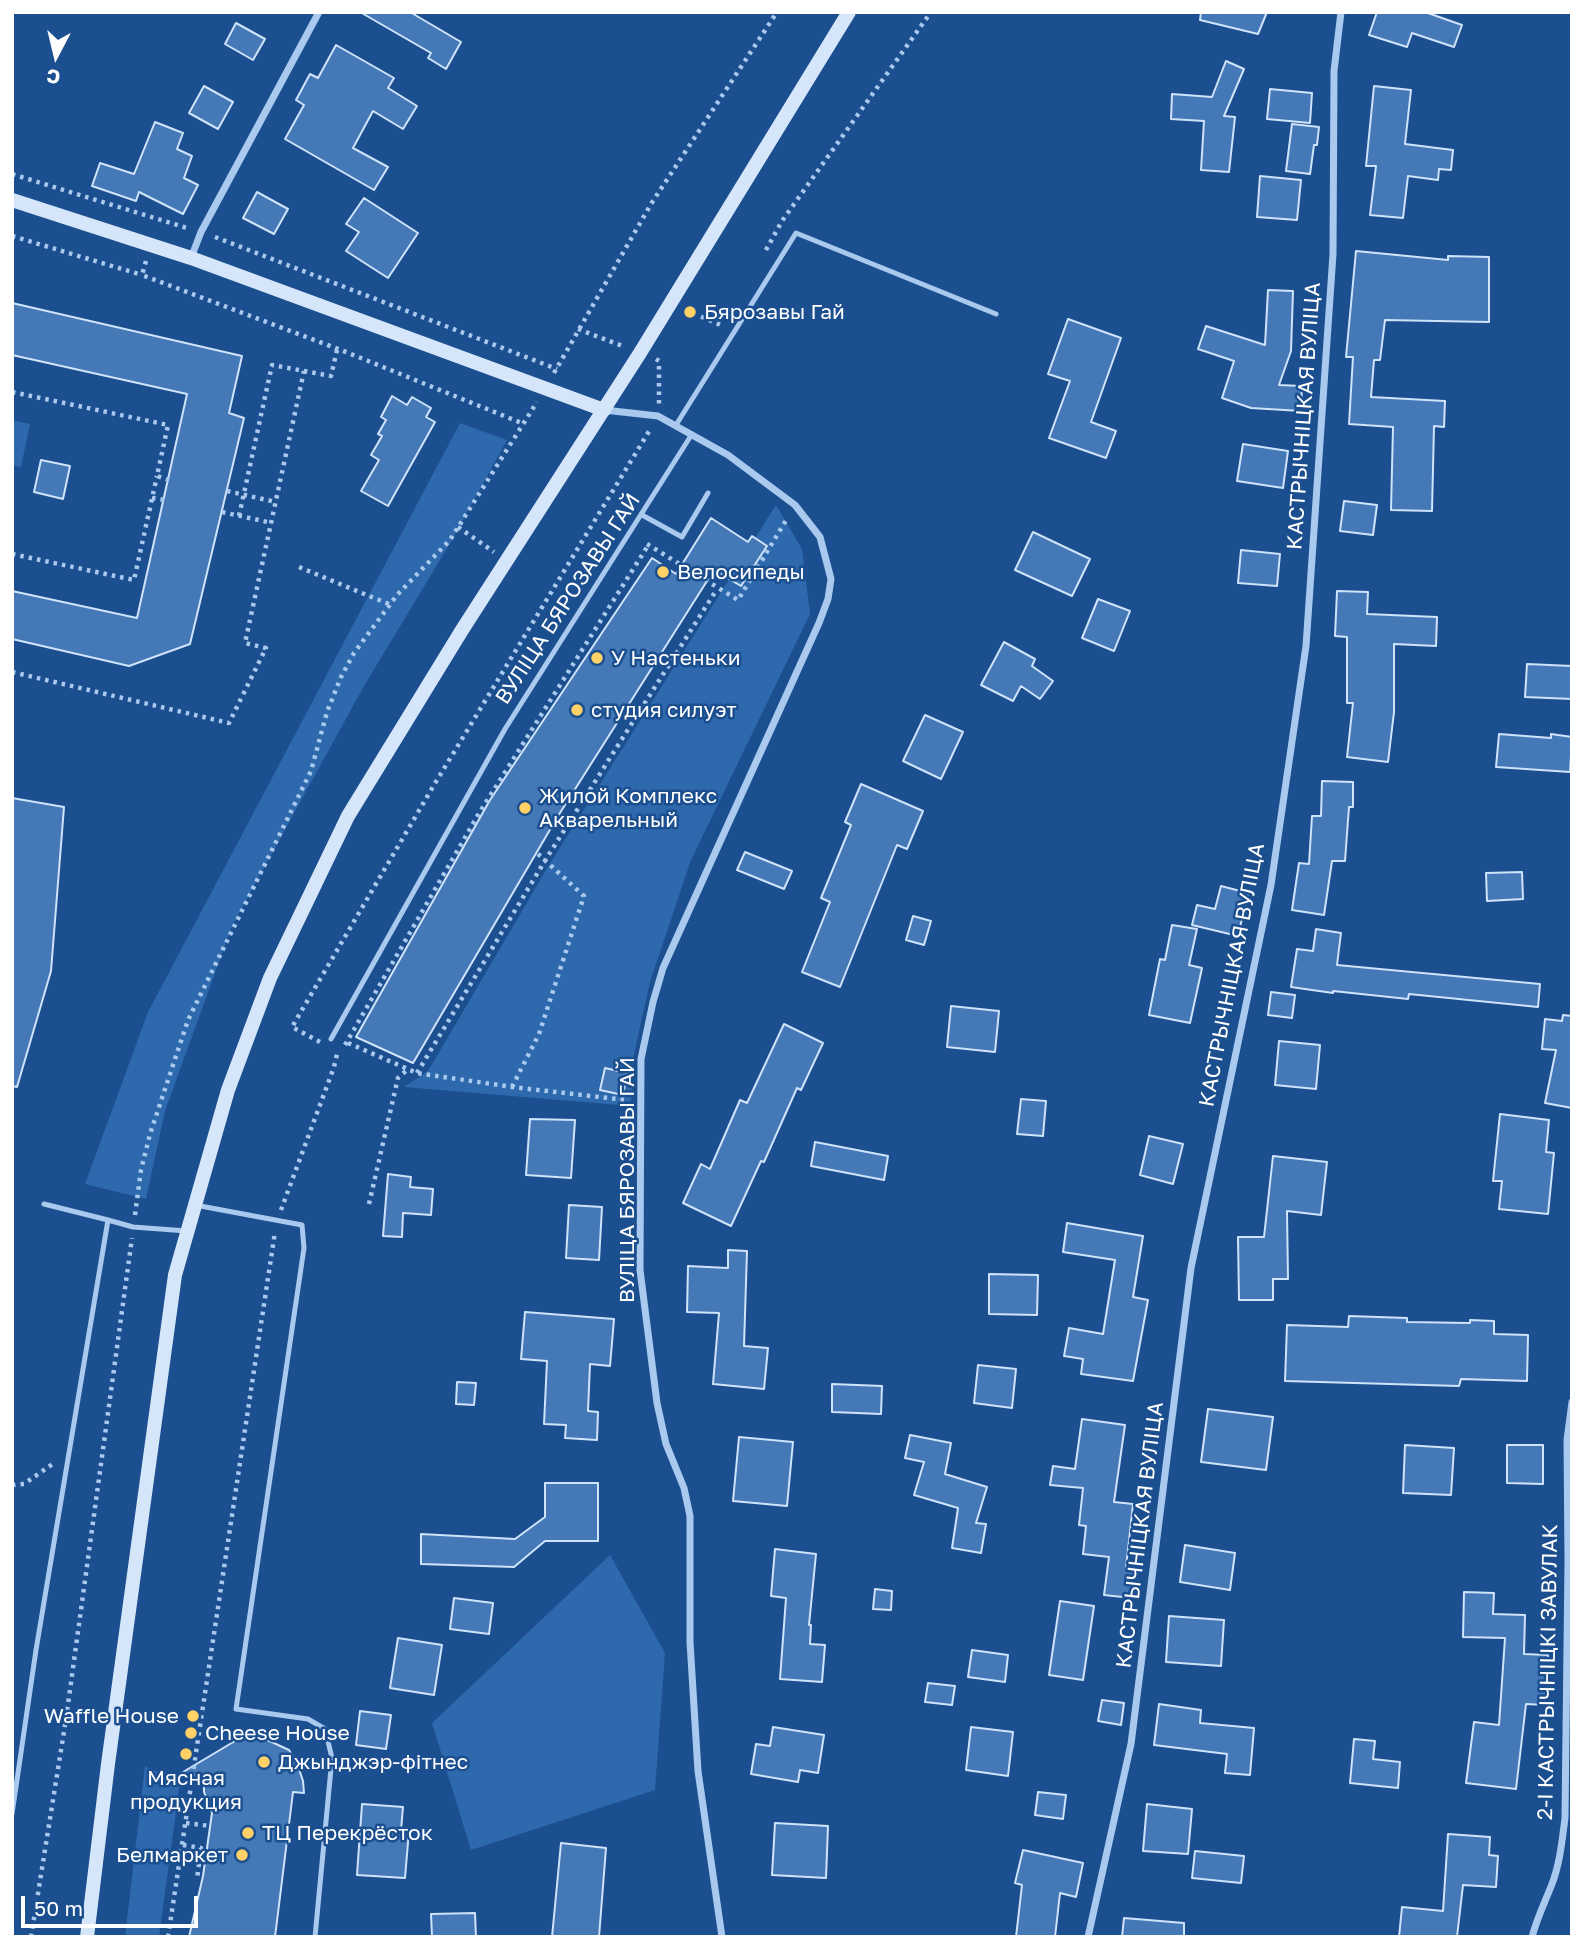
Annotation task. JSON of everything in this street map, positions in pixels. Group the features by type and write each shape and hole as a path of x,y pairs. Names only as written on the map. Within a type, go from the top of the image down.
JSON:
{"main road":[{"path":"87,1937 175,1275 228,1090 270,978 348,816 382,759 604,410 849,12"},
{"path":"12,200 191,258 604,410"}],"street":[{"path":"191,258 201,232 319,12"},
{"name":"КАСТРЫЧНІЦКАЯ ВУЛІЦА","path":"1088,1937 1131,1744 1191,1268 1271,886 1306,646 1333,254 1334,71 1341,12"},
{"name":"ВУЛІЦА БЯРОЗАВЫ ГАЙ","path":"604,410 659,416 728,455 795,505 820,537 831,579 828,599 819,623 663,968 641,1059 640,1270 656,1403 666,1444 684,1489 690,1516 690,1642 698,1772 722,1937"},
{"name":"2-І КАСТРЫЧНІЦКІ ЗАВУЛАК","path":"1532,1937 1538,1914 1552,1884 1565,1818 1567,1440 1572,1402"}],"lane":[{"path":"676,425 796,233 996,314"},
{"name":"ВУЛІЦА БЯРОЗАВЫ ГАЙ","path":"331,1039 499,740 692,435"},
{"path":"642,515 682,537 708,493"},
{"path":"44,1203 133,1227 187,1230"},
{"path":"195,1205 302,1224 304,1248 236,1709 308,1719 324,1729 332,1758 315,1937"},
{"path":"12,1814 32,1676 108,1220"}],"path":[{"path":"545,388 651,204 777,12"},
{"path":"763,256 782,221 931,12"},
{"path":"12,174 201,232 557,369"},
{"path":"12,236 142,275 524,424"},
{"path":"142,275 151,245"},
{"path":"684,322 690,312 725,327 719,337"},
{"path":"239,516 272,365 331,376 337,350"},
{"path":"659,361 665,351"},
{"path":"12,672 229,723 266,648 245,643 303,370"},
{"path":"12,392 168,425 134,580 12,554"},
{"path":"325,1045 292,1027 434,785 659,416"},
{"path":"157,477 169,480"},
{"path":"227,491 276,502"},
{"path":"152,498 165,500"},
{"path":"222,512 272,523"},
{"path":"627,536 638,543 649,544 738,600 788,517"},
{"path":"457,527 507,561"},
{"path":"169,1937 277,1220 334,1067 336,1051 348,1043 478,815 649,544"},
{"path":"299,567 391,606"},
{"path":"417,1073 546,859 717,589"},
{"path":"512,1087 539,1034 584,896 537,852"},
{"path":"348,1043 417,1073 641,1102"},
{"path":"369,1204 398,1078 408,1069"},
{"path":"12,1485 24,1484 69,1453"},
{"path":"186,1823 210,1826"},
{"path":"183,1845 201,1848 197,1879"}],"shaded area":[{"path":"12,420 30,424 21,467 12,465"},
{"path":"460,423 507,440 452,540 364,686 232,926 165,1111 146,1199 85,1184 148,1012"},
{"path":"776,505 802,549 810,614 691,860 650,982 633,1059 631,1106 404,1087 428,1071 549,865"},
{"path":"610,1555 665,1653 655,1790 471,1850 432,1723"},
{"path":"145,1766 180,1782 159,1937 125,1937"}],"building":[{"path":"360,12 410,12 461,42 446,69 428,58 431,53"},
{"path":"1201,12 1267,12 1258,34 1200,20"},
{"path":"1377,12 1425,12 1462,25 1454,47 1412,33 1407,47 1369,35"},
{"path":"236,23 265,39 253,60 225,44"},
{"path":"336,45 394,78 388,88 417,106 403,129 373,111 353,148 388,167 374,190 285,139 304,105 296,100 310,74 318,78"},
{"path":"1226,61 1244,69 1224,116 1235,117 1229,172 1201,170 1204,121 1171,119 1172,94 1212,97"},
{"path":"204,86 233,102 218,129 189,113"},
{"path":"1374,86 1411,90 1405,144 1453,150 1451,170 1439,169 1438,180 1408,176 1403,218 1370,215 1376,166 1366,166"},
{"path":"1270,89 1312,93 1310,123 1267,119"},
{"path":"155,122 183,133 177,149 192,156 184,178 198,185 183,214 139,192 136,201 92,186 100,163 134,174"},
{"path":"1292,124 1319,127 1310,174 1286,171"},
{"path":"1260,176 1301,180 1297,220 1257,217"},
{"path":"257,192 288,209 274,234 243,218"},
{"path":"364,198 418,233 388,278 346,251 359,232 346,224"},
{"path":"1356,251 1448,260 1448,256 1489,257 1489,322 1385,320 1380,360 1374,360 1371,397 1445,401 1444,427 1434,426 1432,511 1391,510 1393,427 1349,424 1353,357 1346,357"},
{"path":"1268,290 1293,291 1291,351 1279,385 1302,386 1301,411 1251,408 1222,398 1234,361 1198,349 1206,326 1265,345"},
{"path":"12,303 242,356 229,413 244,418 190,644 129,666 12,639 12,591 137,618 187,394 12,355"},
{"path":"1068,319 1121,338 1091,422 1116,431 1106,458 1049,438 1070,381 1048,374"},
{"path":"392,396 407,405 412,397 431,408 426,417 435,422 388,506 361,491 379,460 371,455 382,436 378,434 386,420 381,417"},
{"path":"1243,444 1288,451 1283,488 1237,481"},
{"path":"41,460 70,466 63,499 34,492"},
{"path":"1344,501 1377,505 1373,535 1340,531"},
{"name":"Жилой Комплекс Акварельный","path":"711,518 748,542 752,536 767,546 741,586 714,570 558,816 413,1063 356,1037 490,800 652,558 676,574"},
{"path":"1033,532 1090,559 1072,596 1015,570"},
{"path":"1241,550 1280,554 1277,586 1238,583"},
{"path":"1337,591 1368,592 1367,614 1437,617 1436,646 1394,644 1394,712 1388,762 1347,757 1353,703 1347,703 1347,637 1335,636"},
{"path":"1098,599 1130,611 1114,651 1082,638"},
{"path":"1004,642 1035,659 1032,666 1053,681 1040,699 1021,686 1013,701 981,685"},
{"path":"1527,664 1572,666 1572,699 1525,697"},
{"path":"925,715 963,732 941,779 903,761"},
{"path":"1499,734 1551,738 1551,734 1572,737 1570,772 1496,767"},
{"path":"1322,781 1353,782 1353,807 1349,807 1345,861 1332,861 1324,915 1292,910 1299,863 1309,864 1312,816 1321,816"},
{"path":"861,784 923,811 907,849 897,845 840,987 802,972 830,902 821,898 851,825 845,822"},
{"path":"12,798 64,807 51,971 17,1087 12,1086"},
{"path":"745,852 792,871 784,889 737,870"},
{"path":"1522,872 1523,899 1487,901 1486,873"},
{"path":"1221,886 1248,893 1238,936 1192,925 1197,905 1215,909"},
{"path":"913,916 931,921 924,945 906,940"},
{"path":"1172,925 1197,929 1189,965 1202,968 1190,1023 1149,1015 1160,959 1165,960"},
{"path":"1316,929 1341,933 1337,965 1540,984 1538,1007 1409,994 1408,999 1333,993 1291,987 1297,949 1313,951"},
{"path":"1271,992 1295,995 1292,1018 1268,1015"},
{"path":"951,1006 999,1011 995,1052 947,1047"},
{"path":"1563,1015 1572,1016 1572,1108 1545,1103 1556,1050 1542,1049 1545,1019 1562,1021"},
{"path":"784,1024 823,1043 801,1090 797,1088 764,1162 761,1161 731,1226 683,1203 701,1164 710,1169 740,1100 747,1103"},
{"path":"1279,1041 1320,1045 1316,1089 1275,1085"},
{"path":"605,1068 627,1073 623,1095 600,1090"},
{"path":"1021,1099 1046,1101 1043,1136 1017,1134"},
{"path":"1500,1114 1549,1120 1546,1152 1554,1153 1548,1214 1499,1209 1502,1181 1493,1181"},
{"path":"530,1119 575,1120 571,1178 526,1175"},
{"path":"1149,1136 1183,1144 1173,1184 1140,1175"},
{"path":"815,1142 888,1156 884,1180 811,1166"},
{"path":"1273,1156 1327,1162 1321,1215 1287,1211 1288,1279 1273,1279 1273,1300 1239,1300 1238,1237 1264,1237"},
{"path":"388,1174 411,1177 410,1187 433,1189 431,1215 403,1213 402,1237 383,1236"},
{"path":"569,1205 602,1207 599,1260 566,1258"},
{"path":"1067,1223 1143,1236 1133,1297 1148,1300 1133,1381 1081,1374 1083,1359 1064,1356 1069,1328 1103,1334 1115,1260 1063,1252"},
{"path":"728,1250 747,1251 744,1346 768,1348 764,1389 713,1384 719,1313 687,1312 688,1266 728,1268"},
{"path":"989,1274 1038,1275 1037,1315 989,1314"},
{"path":"525,1312 614,1319 610,1366 590,1364 588,1411 598,1412 597,1440 565,1438 566,1425 544,1424 547,1361 521,1359"},
{"path":"1349,1316 1407,1318 1407,1322 1494,1321 1494,1334 1528,1335 1527,1381 1461,1379 1459,1386 1285,1381 1287,1325 1348,1327"},
{"path":"978,1365 1016,1369 1012,1408 974,1403"},
{"path":"457,1382 476,1383 474,1405 456,1404"},
{"path":"832,1384 882,1386 881,1414 832,1412"},
{"path":"1208,1409 1273,1417 1266,1470 1201,1462"},
{"path":"1082,1419 1125,1425 1114,1502 1133,1504 1126,1568 1136,1570 1132,1598 1104,1595 1109,1557 1083,1554 1086,1526 1079,1525 1083,1488 1050,1485 1053,1466 1075,1469"},
{"path":"910,1435 951,1443 945,1474 987,1487 976,1523 986,1524 981,1553 952,1548 958,1508 914,1495 924,1462 905,1458"},
{"path":"739,1437 793,1442 787,1506 733,1501"},
{"path":"1405,1445 1454,1448 1451,1495 1403,1493"},
{"path":"1507,1445 1543,1445 1543,1484 1507,1483"},
{"path":"545,1483 598,1483 598,1541 545,1541 514,1567 421,1564 421,1534 515,1539 545,1517"},
{"path":"1185,1545 1235,1553 1230,1590 1180,1582"},
{"path":"775,1549 816,1554 809,1625 810,1644 825,1645 822,1682 780,1679 786,1598 771,1596"},
{"path":"875,1589 892,1591 891,1610 873,1609"},
{"path":"1464,1592 1494,1593 1493,1614 1525,1615 1524,1654 1548,1655 1545,1705 1526,1704 1516,1789 1466,1783 1474,1722 1499,1725 1505,1638 1463,1637"},
{"path":"454,1598 493,1603 489,1634 450,1629"},
{"path":"1060,1601 1094,1606 1083,1680 1049,1675"},
{"path":"1169,1616 1224,1620 1221,1666 1166,1662"},
{"path":"398,1638 442,1645 434,1695 390,1688"},
{"path":"972,1650 1008,1655 1005,1682 968,1677"},
{"path":"928,1683 955,1686 952,1705 925,1702"},
{"path":"1102,1700 1124,1703 1121,1725 1098,1721"},
{"path":"1159,1704 1201,1710 1200,1723 1254,1728 1250,1775 1225,1773 1227,1754 1154,1745"},
{"path":"360,1711 391,1715 386,1749 356,1745"},
{"path":"773,1727 824,1735 818,1773 800,1770 798,1782 751,1774 756,1744 770,1746"},
{"path":"971,1727 1013,1732 1008,1776 966,1770"},
{"name":"ТЦ Перекрёсток","path":"248,1737 263,1738 289,1750 303,1781 304,1793 293,1792 275,1937 189,1937 203,1876 212,1813 204,1792 204,1779 178,1775 235,1741"},
{"path":"1354,1739 1375,1741 1373,1759 1400,1762 1398,1788 1350,1783"},
{"path":"1038,1792 1066,1795 1063,1819 1035,1815"},
{"path":"362,1804 403,1807 401,1830 409,1831 405,1878 357,1875"},
{"path":"1147,1804 1192,1809 1188,1854 1143,1851"},
{"path":"775,1823 828,1826 826,1878 772,1875"},
{"path":"1448,1834 1490,1837 1489,1855 1498,1856 1496,1887 1463,1885 1457,1937 1399,1937 1402,1907 1443,1911"},
{"path":"561,1843 606,1848 599,1937 552,1937"},
{"path":"1023,1850 1083,1863 1076,1897 1060,1893 1055,1937 1016,1937 1022,1885 1015,1883"},
{"path":"1195,1851 1244,1856 1241,1883 1192,1878"},
{"path":"475,1913 476,1937 432,1937 431,1914"},
{"path":"1124,1918 1184,1923 1184,1937 1122,1937"}],"place":[{"name":"Бярозавы Гай","path":"690,312"},
{"name":"Велосипеды","path":"663,572"},
{"name":"У Настеньки","path":"597,658"},
{"name":"студия силуэт","path":"577,710"},
{"name":"Жилой Комплекс Акварельный","path":"525,808"},
{"name":"Waffle House","path":"193,1716"},
{"name":"Cheese House","path":"191,1733"},
{"name":"Мясная продукция","path":"186,1754"},
{"name":"Джынджэр-фітнес","path":"264,1762"},
{"name":"ТЦ Перекрёсток","path":"248,1833"},
{"name":"Белмаркет","path":"242,1855"}]}
